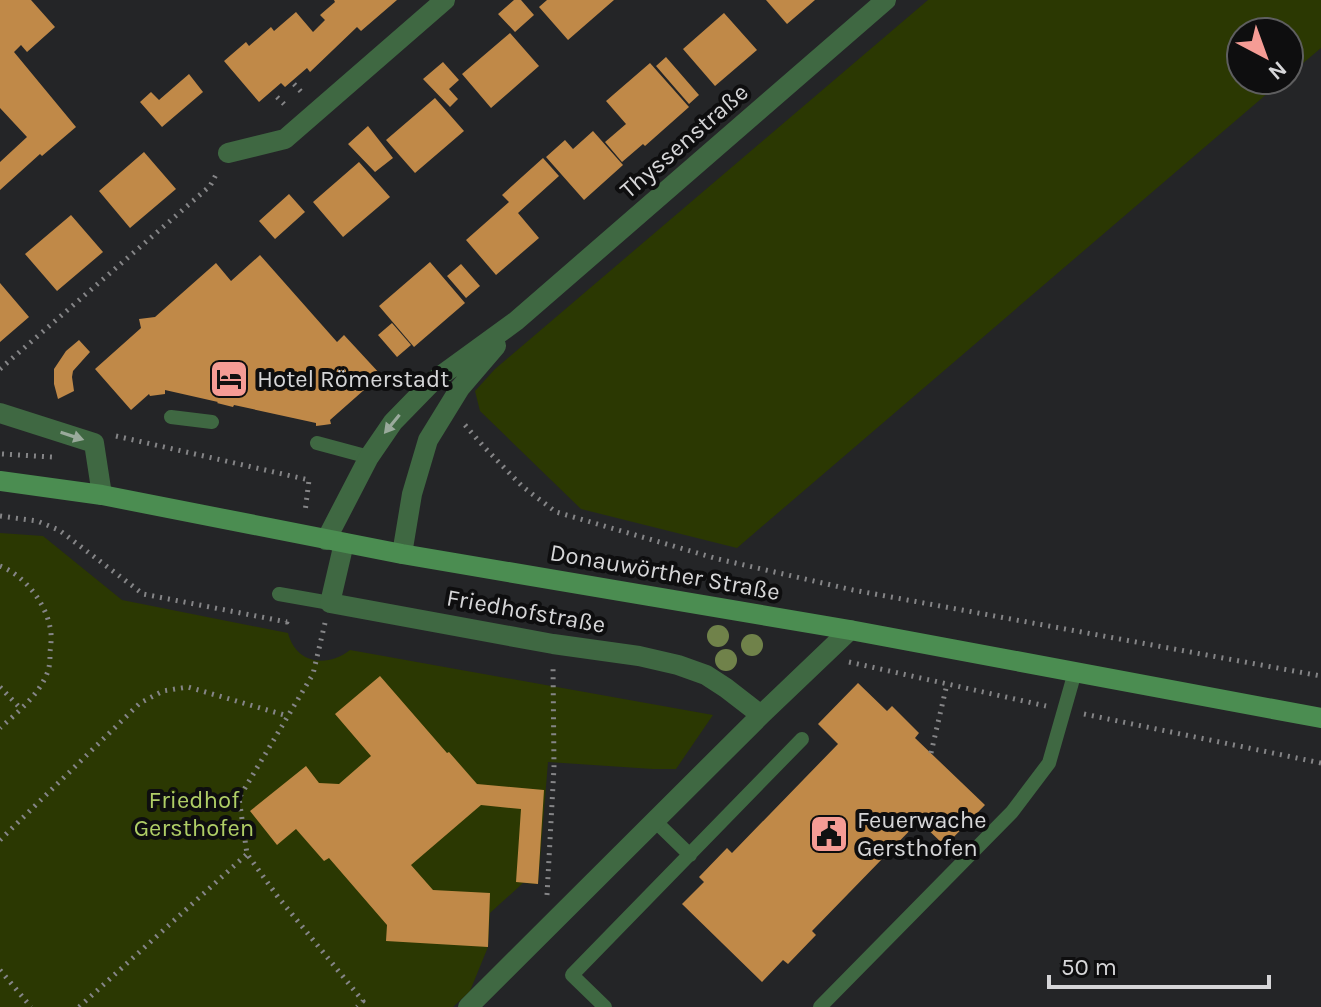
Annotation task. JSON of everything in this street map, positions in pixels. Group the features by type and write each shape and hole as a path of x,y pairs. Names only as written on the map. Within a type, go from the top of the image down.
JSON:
{"main road":[{"name":"Donauwörther Straße","path":"0,481 102,495 402,554 850,630 1321,718"}],"street":[{"path":"228,153 285,139 445,0"},
{"name":"Thyssenstraße","path":"335,541 369,457 393,422 432,382 516,321 886,0"},
{"name":"Thyssenstraße","path":"402,554 412,494 428,440 460,388 516,321"},
{"path":"0,413 94,443 102,495"},
{"path":"330,603 335,541"},
{"name":"Friedhofstraße","path":"330,603 678,665 706,675 761,715"},
{"path":"468,1007 545,931 596,870 850,630"}],"lane":[{"path":"171,417 212,422"},
{"path":"317,443 369,457"},
{"path":"279,594 330,603"},
{"path":"820,1007 1012,812 1049,763 1075,672"},
{"path":"605,1007 572,975 802,739"},
{"path":"655,814 690,855"}],"path":[{"path":"0,369 210,186 228,153"},
{"path":"450,405 513,477 556,512 718,559 853,590 1321,676"},
{"path":"94,443 108,435 117,436 309,480"},
{"path":"0,454 54,457"},
{"path":"0,516 37,521 59,530 143,594 287,622"},
{"path":"0,566 28,585 41,605 50,628 49,670 36,693 0,728"},
{"path":"330,603 313,674 239,798 247,854 363,1001 357,1007"},
{"path":"545,931 554,767 553,644"},
{"path":"931,753 947,684"},
{"path":"0,687 21,709"},
{"path":"2,835 140,703 163,691 188,687 288,716"},
{"path":"79,1007 247,854"},
{"path":"0,970 31,1007"}],"green space":[{"path":"928,0 1321,0 1321,48 1305,62 1305,16 1225,16 1225,96 1264,96 737,548 581,509 480,411 475,391 495,369"},
{"name":"Friedhof Gersthofen","path":"0,533 43,536 122,600 288,633 298,651 313,660 332,659 350,650 713,715 676,769 548,762 538,884 523,883 490,913 488,947 470,991 453,1007 0,1007"}],"building":[{"path":"0,0 31,0 55,27 27,52 21,45 14,52 76,127 0,190 0,162 27,137 0,108"},
{"path":"334,0 397,0 361,31 357,27 310,72 307,68 285,87 281,83 259,102 224,61 246,42 249,46 271,27 274,31 296,12 313,32 325,20 320,15"},
{"path":"514,0 521,0 534,15 515,32 498,14"},
{"path":"547,0 614,0 568,40 539,7"},
{"path":"766,0 815,0 787,24"},
{"path":"724,13 757,50 715,86 683,49"},
{"path":"510,33 539,66 491,108 462,74"},
{"path":"666,57 699,95 689,104 656,66"},
{"path":"443,62 459,80 449,89 458,99 450,107 423,79"},
{"path":"650,63 689,107 622,162 605,142 626,124 606,101"},
{"path":"189,74 203,92 162,127 140,102 151,92 159,100"},
{"path":"435,98 464,131 415,173 386,140"},
{"path":"368,126 393,158 375,172 348,144"},
{"path":"593,131 623,165 584,200 546,157 565,140 573,149"},
{"path":"144,152 176,189 130,228 99,191"},
{"path":"543,158 559,176 518,213 539,238 496,275 466,240 509,202 502,195"},
{"path":"359,162 390,197 343,237 313,202"},
{"path":"289,194 305,212 275,239 259,221"},
{"path":"71,215 103,252 57,291 25,254"},
{"path":"260,255 337,342 344,335 381,375 330,420 331,424 324,425 316,426 316,423 165,390 165,394 149,394 131,410 95,369 141,328 139,319 155,317 216,263 231,281"},
{"path":"430,262 465,303 414,347 379,306"},
{"path":"461,264 480,286 466,298 447,276"},
{"path":"0,283 29,317 0,342"},
{"path":"392,323 411,345 397,357 378,335"},
{"path":"79,340 90,352 73,371 74,391 58,399 54,369 66,351"},
{"path":"380,676 477,784 544,790 538,884 516,882 521,809 481,805 411,865 433,890 490,893 488,947 386,941 387,925 329,858 324,861 296,829 277,845 250,811 306,766 319,783 339,784 371,756 335,714"},
{"name":"Feuerwache Gersthofen","path":"858,683 887,711 892,706 919,733 915,738 985,805 945,846 919,821 812,931 816,935 788,964 783,960 762,982 682,904 704,882 699,877 727,848 732,853 838,744 818,724"}],"place":[{"name":"Hotel Römerstadt","path":"229,379"},
{"name":"Feuerwache Gersthofen","path":"829,834"}]}
